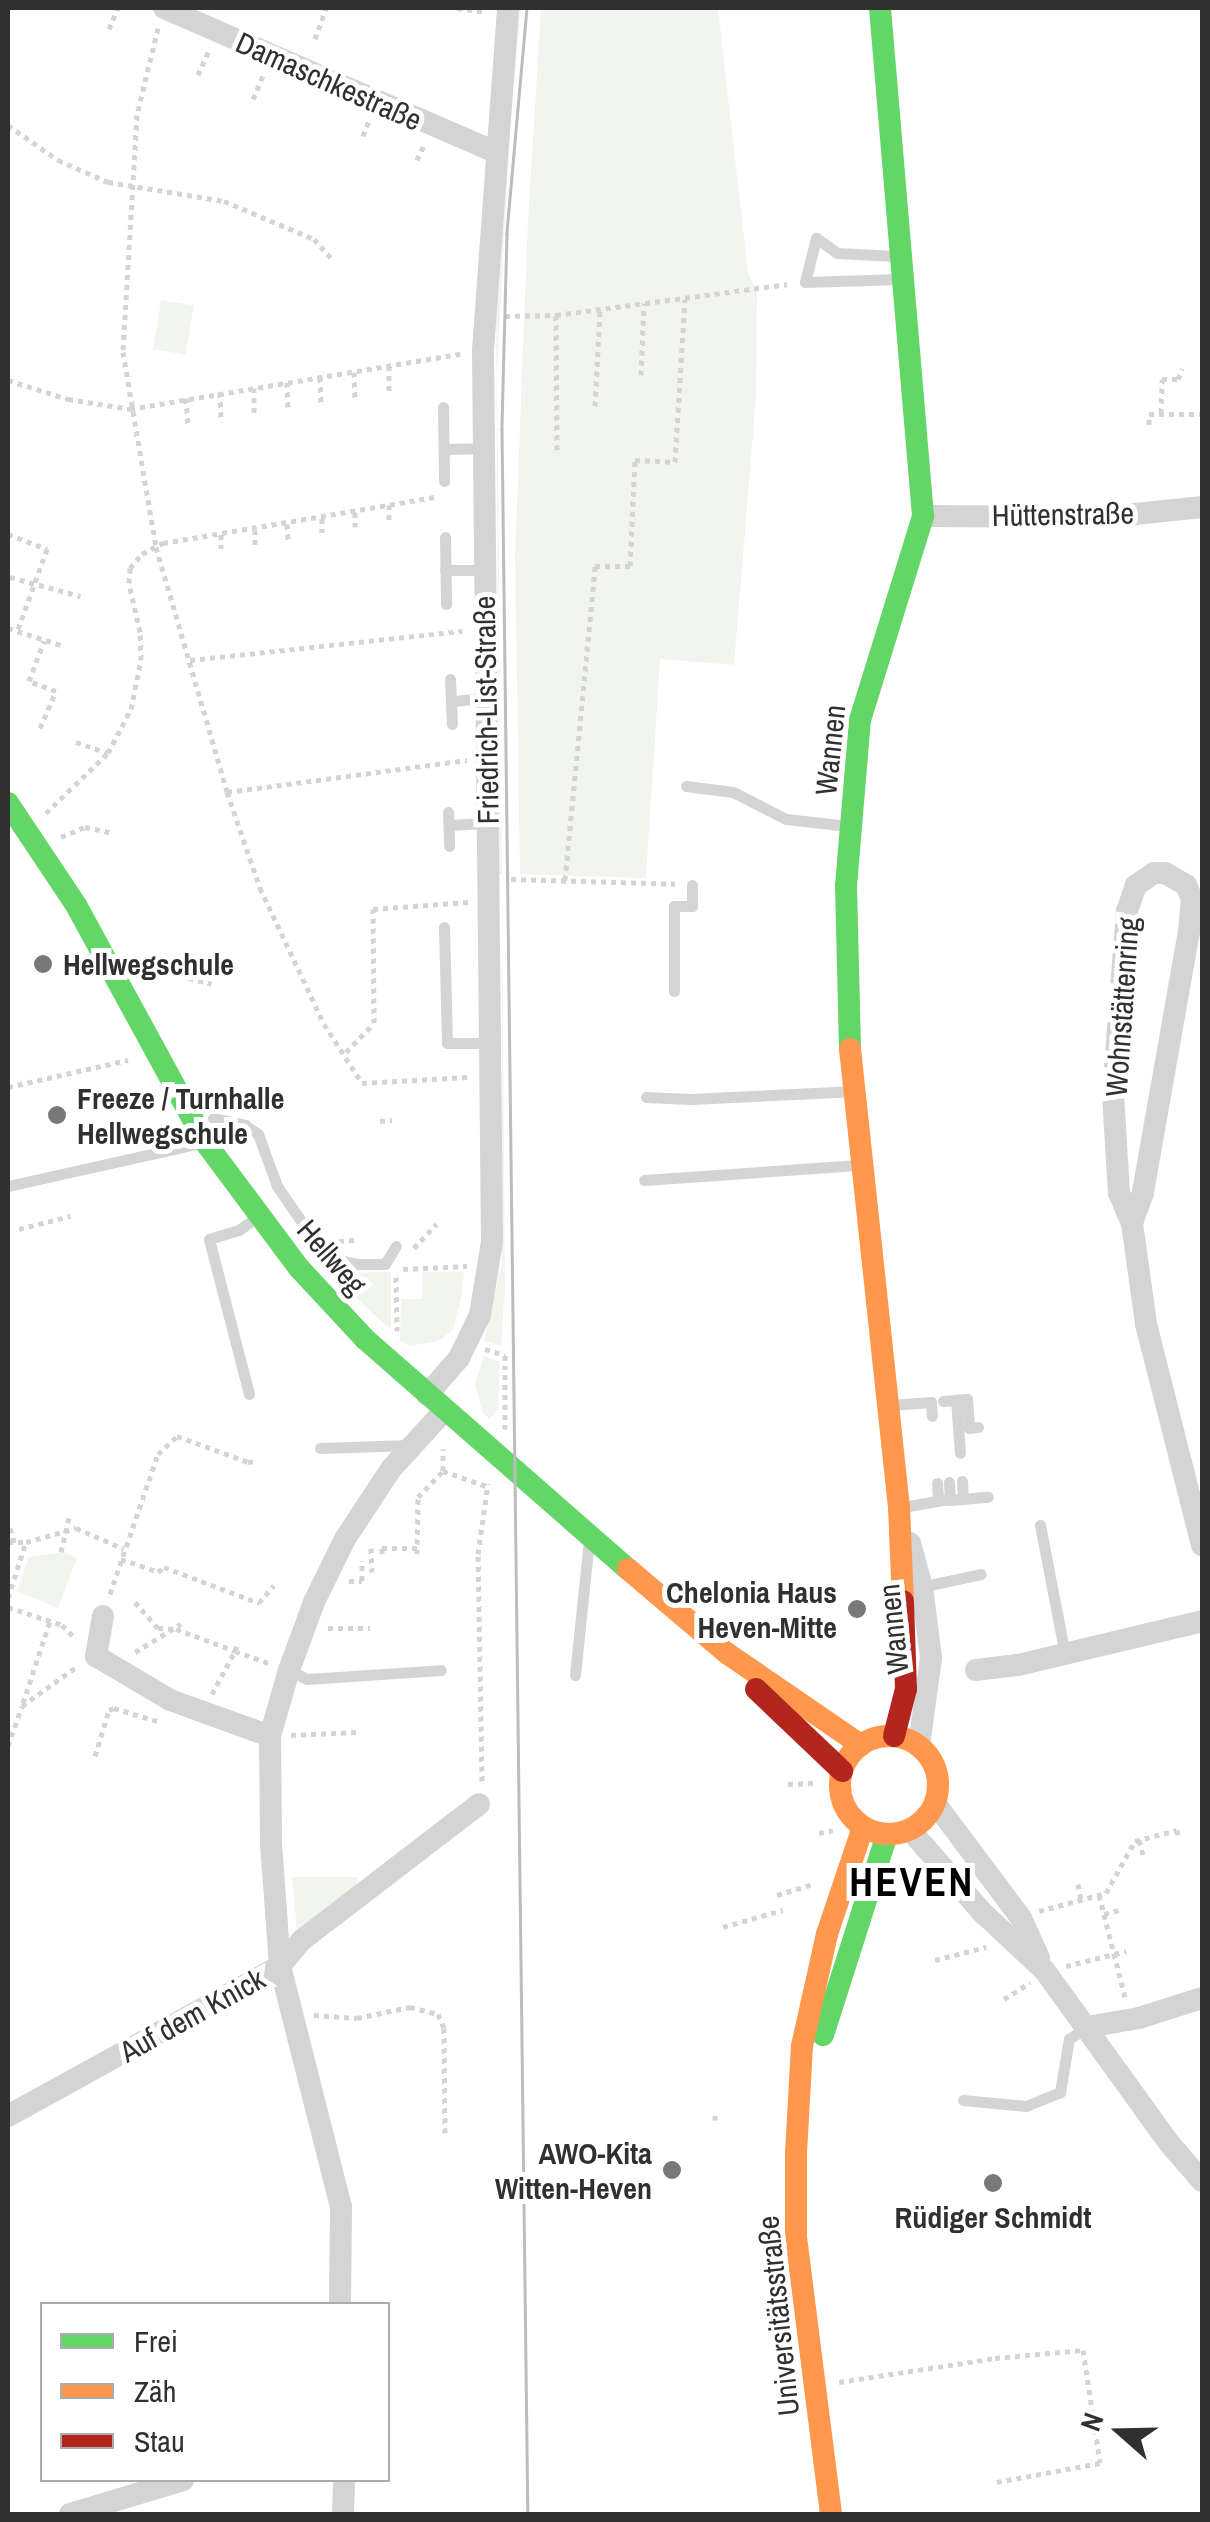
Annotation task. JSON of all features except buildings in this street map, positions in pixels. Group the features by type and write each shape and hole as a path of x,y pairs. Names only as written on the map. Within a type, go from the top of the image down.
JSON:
{"street":[{"name":"Friedrich-List-Straße","path":"436,1403 468,1343 486,1292 492,1242 483,350 494,152 508,8"},
{"name":"Wannen","path":"880,8 906,279 923,516 866,692 846,886 847,967 886,1405 912,1589 931,1658 919,1746"},
{"name":"Damaschkestraße","path":"162,15 494,152"},
{"name":"Hüttenstraße","path":"923,516 1106,517 1202,508"},
{"name":"Hellweg","path":"8,803 76,904 205,1142 311,1282 436,1403 728,1654 861,1745"},
{"name":"Wohnstättenring","path":"1132,1224 1143,1192 1191,984 1192,899 1186,885 1176,878 1154,873 1136,885 1127,911 1113,1056 1119,1193 1132,1224 1146,1324 1202,1545"},
{"name":"Auf dem Knick","path":"8,2116 280,1966 271,1844 270,1736 304,1628 346,1539 391,1470 413,1445 436,1403"},
{"name":"Wannen","path":"894,1736 906,1690 912,1589"},
{"path":"103,1616 104,1661 170,1700 270,1736"},
{"path":"976,1670 1064,1655 1202,1622"},
{"name":"Hellweg","path":"728,1654 761,1695 842,1771"},
{"path":"1012,1925 899,1832 862,1827 843,1802 842,1771 861,1745 894,1736 919,1746 937,1772 936,1803 1012,1925 1202,2182"},
{"path":"899,1832 936,1803"},
{"path":"340,2302 341,2207 280,1966 302,1940 479,1804"},
{"name":"Universitätsstraße","path":"831,2514 795,2217 798,2110 802,2046 812,2000 827,1934 862,1827"},
{"name":"Universitätsstraße","path":"798,2110 899,1832"},
{"path":"1087,2027 1202,1998"},
{"path":"70,2514 176,2482"},
{"path":"343,2514 344,2482"}],"lane":[{"path":"903,255 837,253 816,238 805,282 906,279"},
{"path":"444,406 444,481"},
{"path":"444,449 482,448"},
{"path":"445,538 446,604"},
{"path":"445,570 484,570"},
{"path":"450,679 452,724"},
{"path":"452,701 486,698"},
{"path":"686,786 732,792 786,819 852,827"},
{"path":"449,846 448,819 487,823"},
{"path":"674,991 674,906 692,906 692,885"},
{"path":"444,927 447,1042 490,1043"},
{"path":"646,1096 691,1099 856,1091"},
{"path":"214,1118 245,1125 258,1134 277,1186 302,1221"},
{"path":"8,1186 205,1142"},
{"path":"644,1180 865,1164"},
{"path":"249,1394 208,1238 240,1230 258,1216"},
{"path":"317,1240 335,1259 357,1264 385,1264 396,1246"},
{"path":"886,1405 967,1399 969,1428 978,1427"},
{"path":"938,1415 943,1401"},
{"path":"943,1401 960,1454"},
{"path":"320,1448 413,1445"},
{"path":"951,1500 949,1482 951,1500"},
{"path":"899,1507 988,1497"},
{"path":"1040,1526 1064,1655"},
{"path":"575,1675 590,1535"},
{"path":"912,1589 981,1574"},
{"path":"290,1670 308,1679 441,1670"},
{"path":"962,2100 1026,2106 1060,2092 1069,2039 1087,2027"}],"path":[{"path":"109,29 118,8"},
{"path":"315,38 326,8"},
{"path":"458,8 483,12"},
{"path":"162,15 143,80 130,186 124,352 130,409 156,547 227,792 260,888 324,1024 346,1052 362,1083 409,1077 491,1077"},
{"path":"8,125 58,160 108,182 224,201 314,239 333,260"},
{"path":"521,315 556,315 805,282"},
{"path":"565,880 595,566 630,566 635,460 676,462 685,299"},
{"path":"641,375 644,304"},
{"path":"595,406 600,308"},
{"path":"556,315 557,452"},
{"path":"8,380 68,399 130,409 483,350"},
{"path":"389,366 389,392"},
{"path":"1162,414 1162,379 1178,379 1182,370"},
{"path":"354,372 355,398"},
{"path":"320,378 321,404"},
{"path":"287,382 288,410"},
{"path":"254,387 254,415"},
{"path":"220,392 220,422"},
{"path":"186,398 188,428"},
{"path":"1149,425 1149,414 1202,414"},
{"path":"27,828 72,791 108,753 124,726 139,680 140,632 129,584 130,568 156,547 446,496"},
{"path":"389,506 389,522"},
{"path":"355,512 355,527"},
{"path":"322,518 322,534"},
{"path":"288,524 288,540"},
{"path":"255,529 255,546"},
{"path":"8,534 47,549 17,632"},
{"path":"221,534 222,552"},
{"path":"10,577 80,596"},
{"path":"8,628 64,646"},
{"path":"190,660 485,628"},
{"path":"40,728 56,691 28,680 44,641"},
{"path":"76,742 108,753"},
{"path":"227,792 487,757"},
{"path":"42,851 70,830 84,827 114,833"},
{"path":"346,1052 374,1023 373,908 565,880 692,885"},
{"path":"164,958 170,972 212,984"},
{"path":"8,1086 155,1054"},
{"path":"380,1120 392,1120"},
{"path":"19,1229 70,1216"},
{"path":"396,1270 398,1369"},
{"path":"500,1354 504,1355 504,1409"},
{"path":"103,1616 156,1457 177,1436 258,1461"},
{"path":"156,1457 168,1461"},
{"path":"382,1554 382,1548 417,1551 418,1497 443,1471 486,1486"},
{"path":"60,1552 69,1516"},
{"path":"479,1804 483,1773 478,1554 483,1520"},
{"path":"134,1522 146,1526"},
{"path":"10,1528 11,1542 26,1542 76,1528 124,1548"},
{"path":"8,1598 24,1561 26,1542"},
{"path":"371,1548 372,1572"},
{"path":"120,1559 158,1572 164,1567 259,1602 274,1585"},
{"path":"135,1602 158,1628 178,1627 290,1670"},
{"path":"8,1607 62,1625 104,1661"},
{"path":"8,1746 50,1622"},
{"path":"22,1706 63,1672 104,1661 178,1627"},
{"path":"304,1628 370,1628"},
{"path":"206,1713 218,1676 236,1648"},
{"path":"94,1756 109,1710 114,1708 162,1723"},
{"path":"14,1726 23,1729"},
{"path":"270,1736 358,1732"},
{"path":"935,1960 987,1947 1012,1925 1106,1893 1139,1840 1176,1830 1179,1840"},
{"path":"1139,1840 1144,1859"},
{"path":"777,1895 812,1884"},
{"path":"1078,1884 1081,1899"},
{"path":"1099,1894 1126,2004"},
{"path":"723,1927 783,1910"},
{"path":"1104,1914 1119,1910"},
{"path":"1045,1971 1126,1951"},
{"path":"291,2011 357,2018 410,2007 429,2008 438,2014 444,2028 445,2134"},
{"path":"715,2111 715,2120"},
{"path":"814,2385 995,2358 1083,2350 1100,2464 996,2482"}],"shaded area":[{"path":"516,8 521,8 510,125 497,377 502,875 496,293"},
{"path":"541,8 718,8 748,273 757,292 756,397 734,665 660,659 646,878 520,874 515,556"},
{"path":"161,300 194,305 186,355 153,349"},
{"path":"502,885 505,1285 501,1346 484,1340 502,1262"},
{"path":"391,1272 391,1330 329,1273"},
{"path":"422,1272 464,1272 461,1299 452,1331 438,1341 410,1346 400,1341 401,1299 422,1299"},
{"path":"484,1356 500,1362 498,1409 489,1419 482,1411 475,1384"},
{"path":"64,1552 77,1558 58,1608 17,1591 29,1557"},
{"path":"292,1877 357,1877 357,1886 297,1931"}],"tram line":[{"path":"527,8 507,234 502,429 528,2514"}],"traffic: fast":[{"path":"850,1049 846,886 860,720 923,516 880,8"},
{"path":"8,803 76,905 205,1142 299,1268 365,1339 628,1569"},
{"path":"823,2035 887,1835"}],"traffic: slow":[{"path":"850,1049 899,1507 903,1601"},
{"path":"628,1569 728,1654 861,1745"},
{"path":"889,1736 908,1740 924,1750 934,1766 938,1785 934,1804 924,1820 908,1830 889,1834 870,1830 854,1820 844,1804 840,1785 844,1766 854,1750 870,1740 889,1736"},
{"path":"831,2514 796,2238 796,2153 802,2046 827,1934 863,1827"}],"traffic: jam":[{"path":"894,1736 906,1689 903,1601"},
{"path":"756,1689 842,1771"}],"place":[{"name":"Hellwegschule","path":"43,964"},
{"name":"Freeze / Turnhalle Hellwegschule","path":"57,1115"},
{"name":"Chelonia Haus Heven-Mitte","path":"857,1609"},
{"name":"AWO-Kita Witten-Heven","path":"672,2170"},
{"name":"Rüdiger Schmidt","path":"993,2183"}],"district":[{"name":"HEVEN","path":"912,1882"}]}
